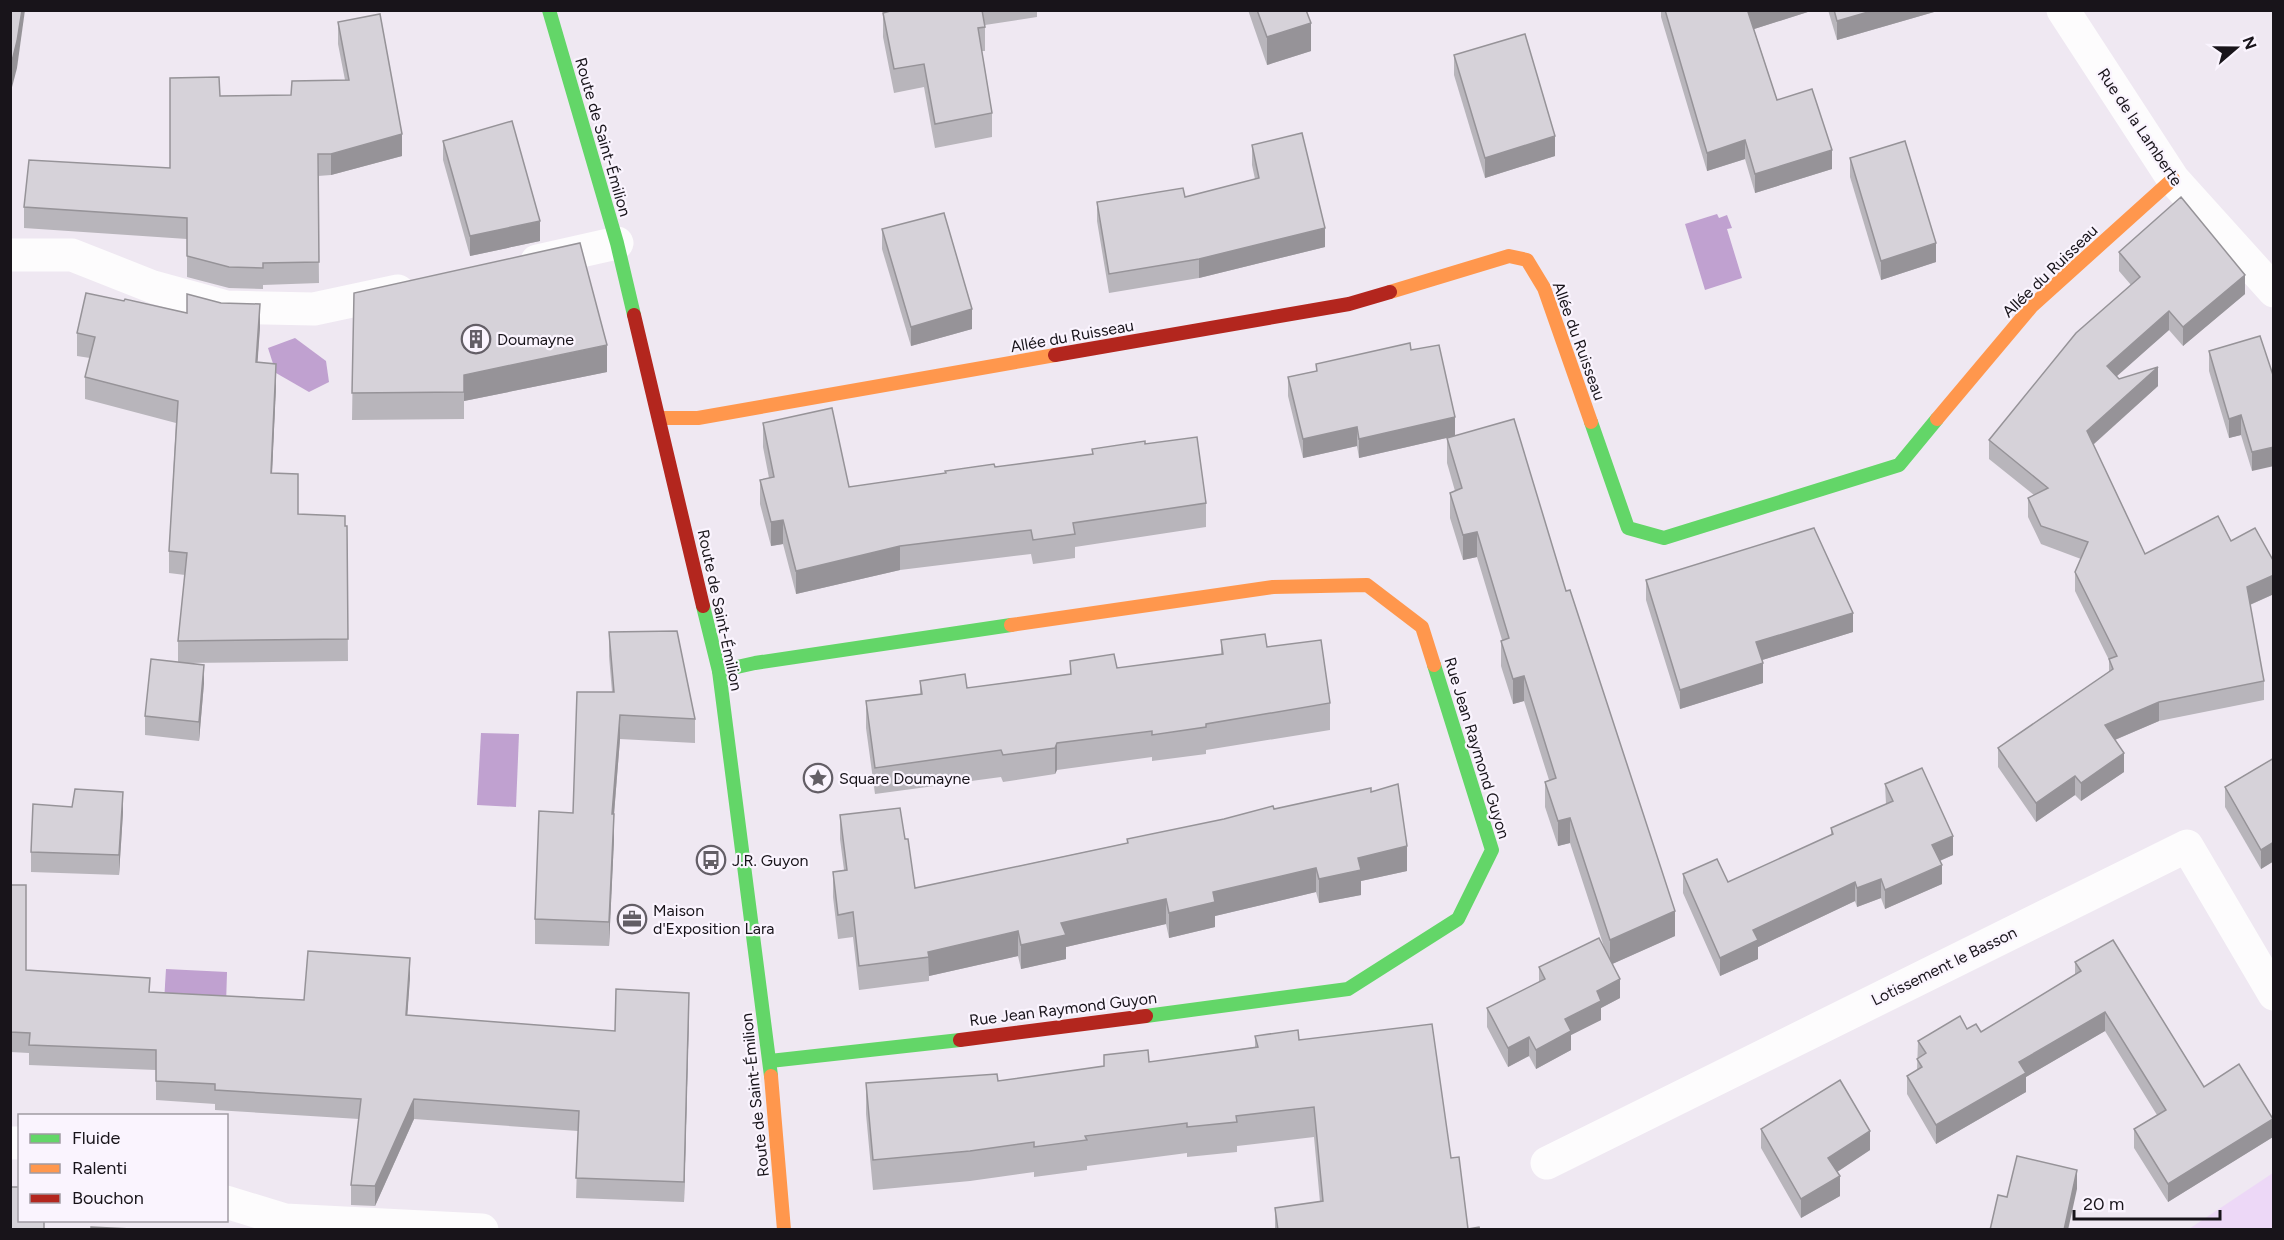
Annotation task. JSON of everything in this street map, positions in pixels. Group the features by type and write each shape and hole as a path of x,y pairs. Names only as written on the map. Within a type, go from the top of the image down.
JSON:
{"street":[{"name":"Route de Saint-Émilion","path":"549,10 617,243 719,671 770,1061 784,1230"},
{"name":"Rue de la Lamberte","path":"2063,10 2173,179 2274,291"},
{"name":"Allée du Ruisseau","path":"658,418 698,418 1349,304 1509,256 1527,260 1544,288 1628,528 1665,538 1899,465 2032,306 2173,179"},
{"path":"511,266 617,243"},
{"path":"10,255 72,255 153,287 226,307 314,309 430,284"},
{"name":"Rue Jean Raymond Guyon","path":"719,671 756,663 1273,587 1367,585 1422,627 1492,850 1458,919 1347,989 1001,1035 770,1061"},
{"name":"Lotissement le Basson","path":"1547,1163 2187,846 2274,994"},
{"path":"228,1203 285,1220 482,1230"}],"shaded area":[{"path":"1717,214 1719,218 1727,215 1732,228 1727,229 1742,278 1705,290 1685,224"},
{"path":"295,338 326,361 329,382 309,392 276,373 268,348"},
{"path":"481,733 519,734 516,807 477,805"},
{"path":"166,969 227,972 226,1005 164,1002"},
{"path":"2273,1173 2273,1229 2189,1229"}],"building":[{"path":"10,10 22,10 10,69"},
{"path":"894,10 982,10 985,27 978,28 992,113 935,124 924,64 894,69 883,13"},
{"path":"1257,10 1306,10 1311,23 1267,37"},
{"path":"1665,10 1753,10 1748,12 1777,100 1812,89 1832,150 1755,174 1745,140 1707,153"},
{"path":"1834,10 1875,10 1837,21"},
{"path":"380,14 402,134 331,154 318,154 319,262 263,263 263,268 229,267 187,256 187,218 24,207 29,160 170,168 170,78 219,77 220,96 291,95 292,81 349,80 338,22"},
{"path":"1525,34 1555,136 1485,158 1454,55"},
{"path":"512,121 540,221 470,236 443,141"},
{"path":"1302,133 1325,228 1199,259 1109,274 1097,202 1183,188 1185,197 1259,178 1252,145"},
{"path":"1905,141 1936,243 1881,261 1850,158"},
{"path":"2181,197 2245,275 2183,327 2169,311 2107,366 2119,379 2158,367 2087,431 2145,554 2218,516 2231,541 2255,528 2274,562 2274,575 2247,587 2264,681 2159,702 2105,725 2124,753 2081,783 2075,776 2036,803 1998,748 2113,669 2109,659 2117,656 2075,572 2088,542 2041,526 2028,498 2048,488 1989,440 2076,333 2140,277 2119,252"},
{"path":"944,213 972,309 911,327 882,229"},
{"name":"Doumayne","path":"580,243 607,345 464,375 464,392 352,393 354,293"},
{"path":"86,293 187,313 187,294 221,303 260,304 256,362 276,364 271,473 298,474 298,514 345,516 348,639 178,641 187,553 169,551 178,401 85,377 95,337 77,333"},
{"path":"2260,336 2274,378 2274,447 2252,452 2241,415 2229,419 2209,351"},
{"path":"1410,343 1411,350 1439,345 1455,417 1359,439 1357,427 1303,439 1288,377 1317,371 1316,364"},
{"path":"832,408 849,487 994,464 995,467 1093,454 1092,449 1145,441 1145,444 1197,437 1206,503 1073,523 1075,534 1033,540 1031,530 900,546 796,571 783,520 771,522 760,480 774,477 763,423"},
{"path":"1514,419 1566,591 1570,590 1675,911 1610,940 1570,818 1558,821 1545,782 1556,778 1524,676 1513,679 1501,641 1509,638 1477,532 1463,535 1450,493 1462,488 1447,438"},
{"path":"1814,528 1853,613 1756,642 1763,663 1680,690 1646,580"},
{"path":"677,631 695,719 620,715 612,814 614,814 609,922 535,919 539,811 573,813 577,692 614,692 609,632"},
{"path":"1265,634 1267,647 1321,640 1330,703 1152,735 1152,731 1057,743 1055,748 1003,755 1001,750 875,768 866,701 922,694 920,681 965,674 967,688 1071,674 1070,661 1114,654 1117,668 1223,654 1221,640"},
{"path":"151,659 204,665 199,722 145,716"},
{"path":"2274,758 2274,842 2261,850 2225,787"},
{"path":"1922,768 1953,836 1932,845 1942,865 1885,890 1881,879 1857,888 1855,882 1753,930 1758,940 1720,958 1683,874 1717,859 1728,882 1833,834 1831,828 1893,801 1885,784"},
{"path":"1398,784 1407,846 1358,858 1361,870 1319,879 1316,868 1213,892 1215,902 1169,913 1166,899 1061,923 1066,935 1021,945 1018,931 928,952 929,957 859,966 853,912 838,915 833,872 847,870 840,815 900,808 905,839 908,839 915,888 1128,843 1127,839 1224,819 1273,806 1274,809 1371,788 1371,792"},
{"path":"75,789 123,792 119,855 31,852 33,804 72,807"},
{"path":"10,885 26,885 26,970 150,978 149,992 304,1000 308,951 410,958 406,1015 615,1031 616,989 689,993 684,1182 576,1178 579,1111 414,1099 375,1186 351,1185 361,1099 215,1090 215,1084 156,1081 156,1050 29,1045 30,1033 10,1032"},
{"path":"1599,938 1620,979 1597,991 1601,1001 1565,1019 1571,1031 1536,1050 1529,1037 1508,1048 1487,1008 1545,979 1539,967"},
{"path":"2113,940 2204,1087 2239,1064 2273,1119 2168,1184 2134,1129 2166,1110 2105,1012 2019,1062 2026,1073 1936,1125 1907,1076 1922,1067 1917,1059 1926,1053 1918,1041 1960,1016 1967,1029 1976,1024 1981,1032 2081,971 2075,962"},
{"path":"1432,1024 1451,1158 1459,1157 1468,1229 1479,1227 1480,1230 1278,1230 1275,1208 1323,1201 1314,1107 1236,1116 1237,1122 1187,1127 1187,1123 1085,1136 1087,1140 1034,1147 1034,1142 970,1151 873,1160 866,1083 997,1074 998,1081 1104,1066 1104,1055 1148,1050 1149,1062 1258,1047 1255,1036 1298,1030 1299,1040"},
{"path":"1840,1080 1870,1131 1828,1158 1840,1176 1801,1199 1761,1129"},
{"path":"2017,1156 2077,1170 2064,1230 1990,1230 1998,1195 2007,1197"},
{"path":"10,1187 18,1187 18,1222 44,1222 44,1230 10,1230"},
{"path":"91,1227 131,1229 131,1230 91,1230"}],"traffic: fast":[{"path":"549,10 617,243 634,315"},
{"path":"1591,422 1628,528 1664,538 1899,465 1937,419"},
{"path":"703,606 719,671 771,1076"},
{"path":"719,671 755,663 1011,625"},
{"path":"1146,1016 1348,989 1458,919 1492,850 1434,665"},
{"path":"770,1061 960,1040"}],"traffic: slow":[{"path":"1937,419 2032,306 2173,179"},
{"path":"1390,292 1509,256 1527,260 1544,288 1591,422"},
{"path":"659,418 698,418 1055,355"},
{"path":"1011,625 1273,587 1367,585 1422,627 1434,665"},
{"path":"771,1076 784,1230"}],"traffic: jam":[{"path":"1055,355 1349,304 1390,292"},
{"path":"634,315 703,606"},
{"path":"960,1040 1146,1016"}],"place":[{"name":"Doumayne","path":"476,339"},
{"name":"Square Doumayne","path":"818,778"},
{"name":"J.R. Guyon","path":"711,860"},
{"name":"Maison d'Exposition Lara","path":"632,919"}]}
